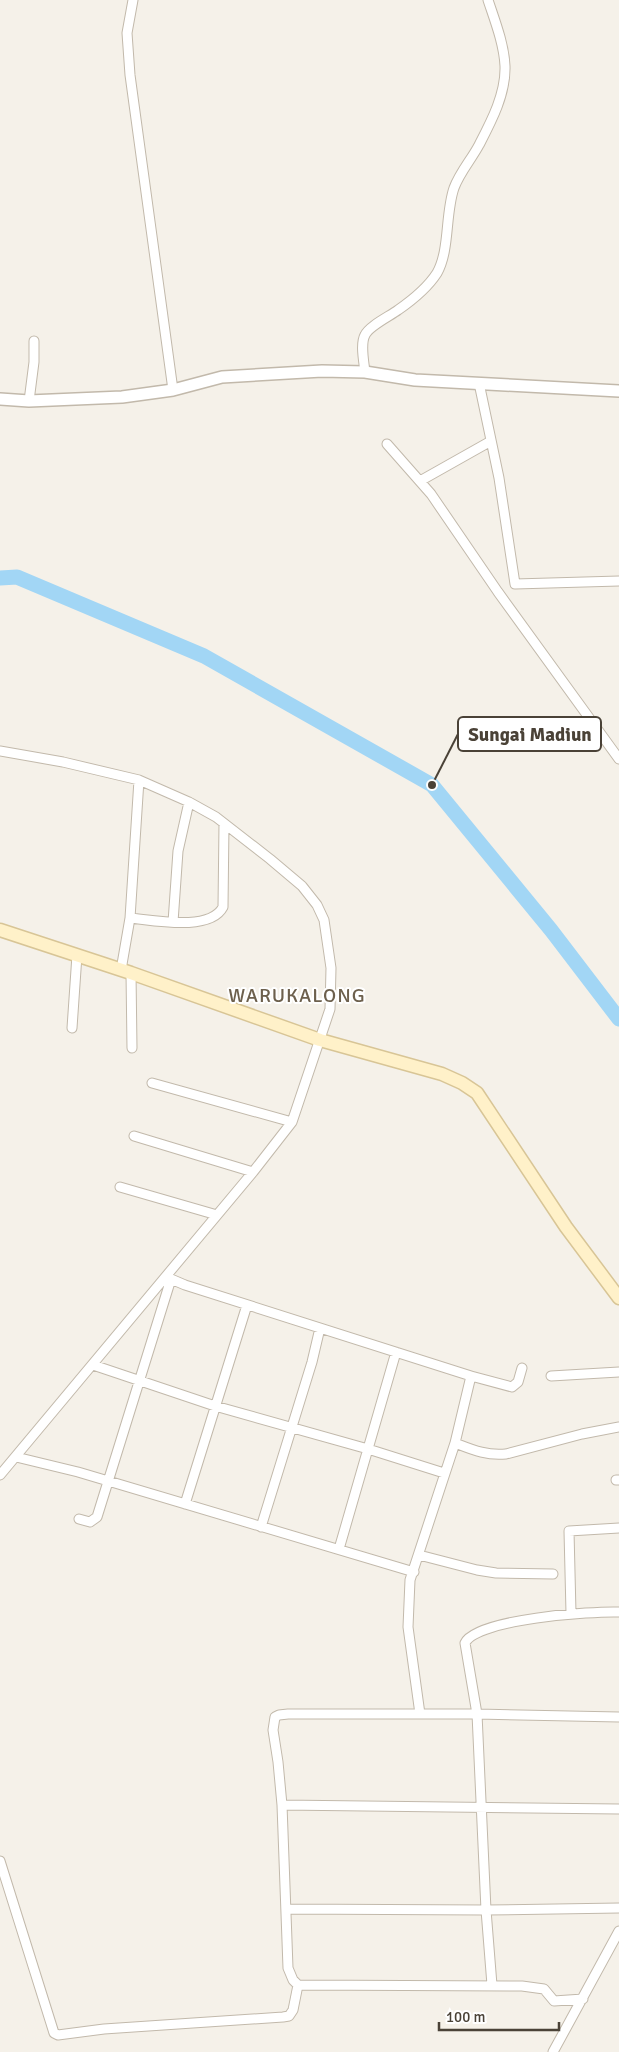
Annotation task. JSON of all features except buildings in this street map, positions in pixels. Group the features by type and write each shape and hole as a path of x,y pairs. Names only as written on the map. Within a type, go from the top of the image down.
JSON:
{"main road":[{"path":"0,930 126,971 320,1040 442,1074 462,1083 477,1093 566,1227 619,1298"}],"street":[{"path":"134,0 128,33 130,75 173,390"},
{"path":"365,372 363,340 365,333 400,309 436,274 441,264 448,210 454,188 490,124 500,97 505,77 504,54 488,0"},
{"path":"29,401 34,362 34,341"},
{"path":"0,399 29,401 122,397 173,390 222,377 322,371 365,372 415,380 619,391"},
{"path":"479,383 491,441 515,584 619,581"},
{"path":"420,481 491,441"},
{"path":"387,444 420,481 616,751 619,759"},
{"path":"0,751 63,762 139,780 189,802 224,824 302,886 317,905 324,920 331,968 330,1009 292,1122 169,1278 0,1475"},
{"path":"132,1048 126,971 139,780"},
{"path":"173,922 178,851 189,802"},
{"path":"130,918 173,922 202,922 216,917 223,907 224,824"},
{"path":"72,1028 77,955"},
{"path":"152,1083 292,1122"},
{"path":"134,1136 253,1172"},
{"path":"120,1187 217,1215"},
{"path":"169,1278 320,1328 512,1387 518,1382 522,1368"},
{"path":"79,1519 94,1522 97,1518 141,1381 169,1278"},
{"path":"186,1504 247,1304"},
{"path":"261,1527 312,1362 320,1328"},
{"path":"339,1549 396,1352"},
{"path":"93,1365 215,1406 368,1449 444,1473"},
{"path":"551,1376 619,1372"},
{"path":"420,1714 408,1627 410,1580 455,1443 472,1376"},
{"path":"455,1443 483,1454 506,1454 582,1434 619,1427"},
{"path":"16,1457 186,1504 414,1572"},
{"path":"571,1613 569,1530 619,1528"},
{"path":"419,1555 496,1573 553,1574"},
{"path":"492,1984 480,1807 477,1714 465,1651 467,1638 494,1626 571,1613 619,1612"},
{"path":"583,2000 557,2001 544,1989 492,1984 298,1985 293,1980 288,1968 282,1805 273,1730 275,1717 279,1714 477,1714 619,1717"},
{"path":"282,1805 619,1809"},
{"path":"0,1861 54,2034 182,2023 251,2021 289,2016 293,2010 298,1985"},
{"path":"286,1909 486,1910 619,1908"},
{"path":"553,2052 619,1931"}],"waterway":[{"path":"0,578 17,577 204,656 432,785 551,930 619,1019"}],"place":[{"name":"Sungai Madiun","path":"432,785"}],"district":[{"name":"WARUKALONG","path":"297,995"}]}
